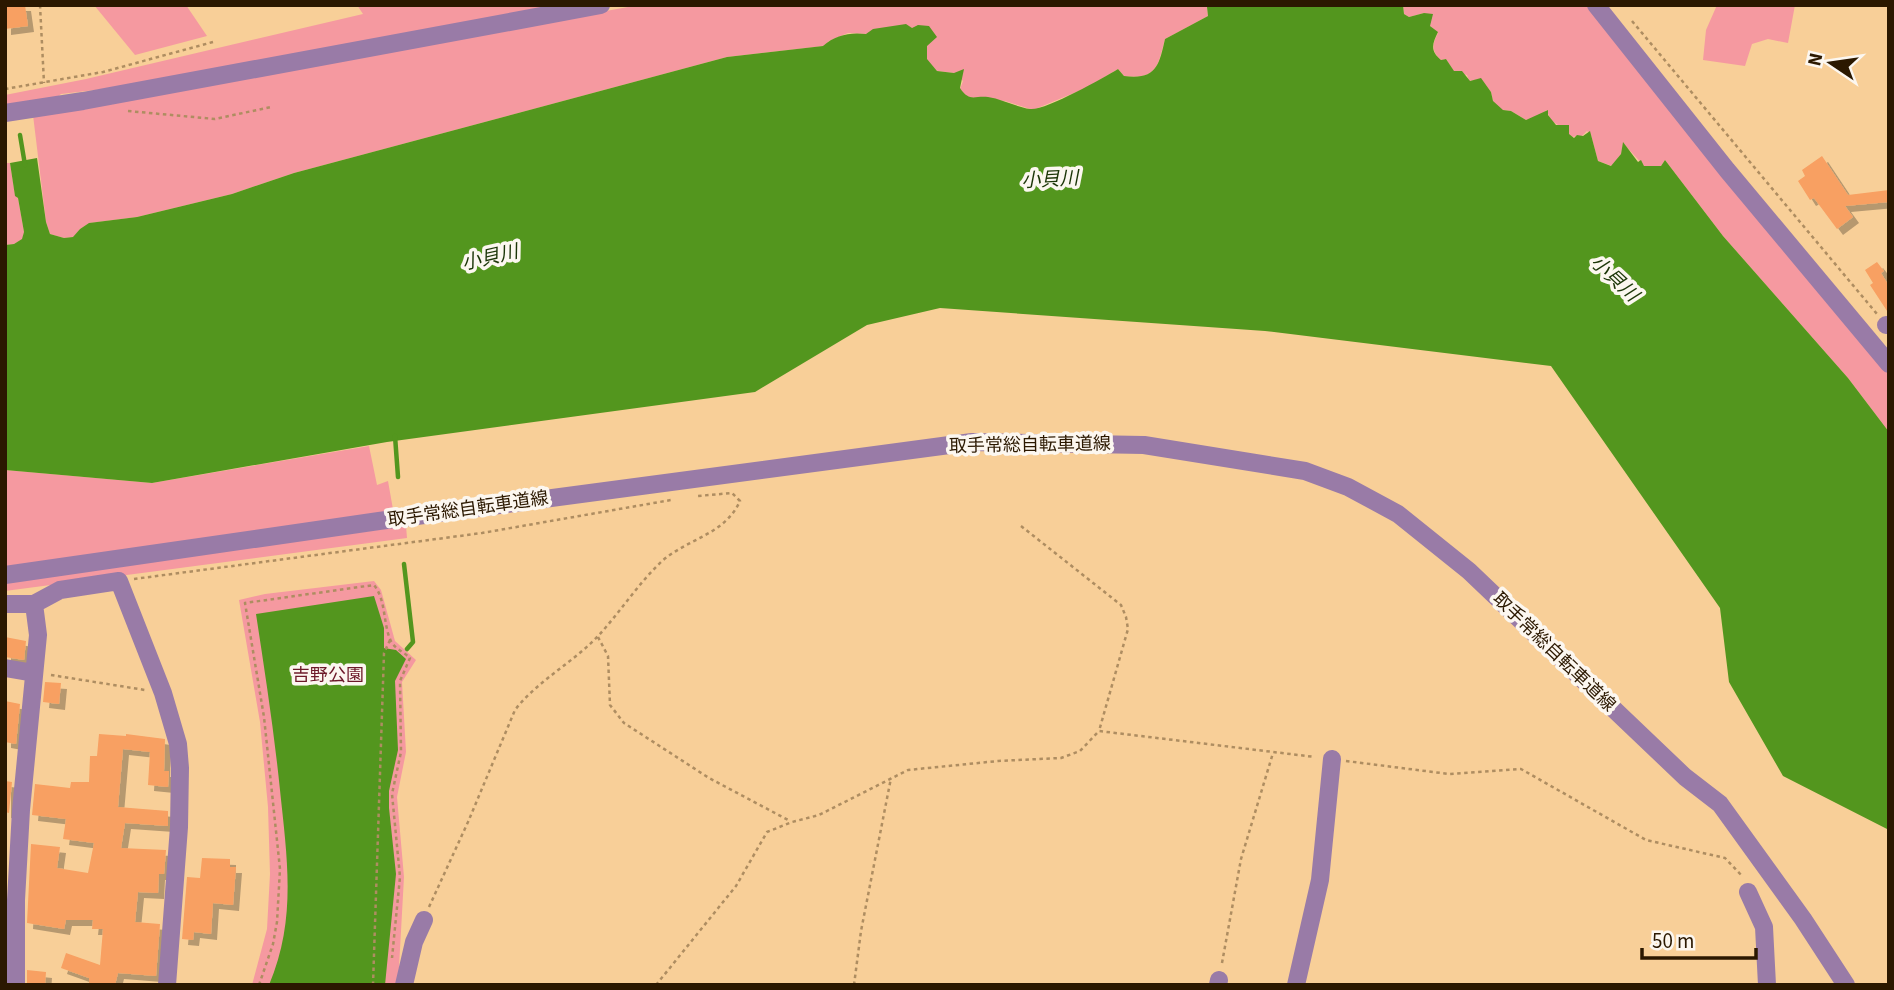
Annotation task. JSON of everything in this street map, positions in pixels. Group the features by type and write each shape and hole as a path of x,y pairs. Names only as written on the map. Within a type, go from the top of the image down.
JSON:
{"street":[{"path":"5,113 83,102 601,5"},
{"path":"1596,5 1727,170 1889,364"},
{"name":"取手常総自転車道線","path":"5,575 379,521 972,442 1144,445 1306,471 1348,486 1398,514 1469,571 1685,777 1720,804 1803,919 1846,985"},
{"path":"5,597 119,581 163,693 178,744 180,768 176,874 167,985"},
{"path":"5,604 34,604 60,590"},
{"path":"16,985 16,900 21,810 38,635 34,604"},
{"path":"5,668 34,673"},
{"path":"1296,985 1320,880 1332,759"},
{"path":"1748,892 1764,927 1767,985"},
{"path":"404,985 414,942 424,920"}],"path":[{"path":"40,5 44,83"},
{"path":"1625,13 1887,325"},
{"path":"5,89 103,72 213,41"},
{"path":"119,110 215,119 271,107"},
{"path":"424,920 515,709 526,696 598,637 663,561 723,524 734,514 740,501 732,492 691,497"},
{"path":"119,581 482,533 678,499"},
{"path":"656,985 736,886 767,832 792,822 819,816 908,770 1061,758 1080,751 1099,731 1128,629 1126,617 1121,605 1021,526"},
{"path":"259,985 275,933 280,869 264,717 245,603 374,585 383,607 390,640 410,658 400,681 401,752 392,794 400,877 392,962"},
{"path":"598,637 608,656 610,705 624,723 709,778 792,822"},
{"path":"373,985 384,653 390,640"},
{"path":"34,673 163,693"},
{"path":"1099,731 1449,774 1521,769 1646,840 1725,858 1741,873 1748,892"},
{"path":"1219,982 1241,859 1273,752"},
{"path":"854,985 861,930 891,778"}],"green space":[{"path":"94,5 186,5 207,36 135,55"},
{"path":"357,5 567,5 104,89 61,94 53,101 5,108 5,95 86,79 363,14"},
{"path":"639,5 1204,5 1207,7 1208,16 1165,39 1158,64 1150,73 1135,77 1124,76 1118,69 1086,88 1033,110 1005,101 965,96 960,89 963,81 954,73 937,71 926,59 927,46 912,29 866,34 848,33 824,46 727,57 294,173 232,194 137,217 90,223 74,237 64,238 50,234 46,222 33,115"},
{"path":"1403,5 1588,5 1889,374 1889,432 1848,378 1723,236 1665,160 1661,166 1644,166 1623,143 1621,154 1612,166 1598,161 1591,135 1587,131 1582,136 1570,137 1562,126 1552,121 1547,110 1526,120 1511,111 1502,110 1493,102 1491,92 1481,79 1469,81 1467,75 1454,72 1446,59 1441,60 1435,54 1438,33 1430,26 1430,19 1424,13 1409,17 1404,14"},
{"path":"1717,5 1795,5 1788,43 1768,39 1752,44 1745,66 1703,60 1706,30"},
{"path":"5,163 10,163 24,232 23,239 5,245"},
{"path":"369,446 377,485 388,481 394,515 5,572 5,470 152,483"},
{"path":"406,526 407,538 5,591 5,581"},
{"name":"吉野公園","path":"374,581 381,590 395,641 416,660 402,682 406,752 397,797 404,877 398,985 252,985 267,929 270,874 268,807 260,722 239,600 265,594"}],"water":[{"name":"小貝川","path":"1204,5 1403,5 1404,14 1409,17 1424,13 1433,14 1430,26 1438,32 1433,44 1435,54 1441,60 1446,59 1454,71 1462,71 1470,81 1481,78 1491,92 1493,101 1503,110 1511,111 1526,120 1548,110 1548,115 1556,125 1569,125 1569,134 1574,138 1590,131 1598,161 1611,166 1621,154 1623,142 1644,166 1661,166 1665,160 1723,236 1848,378 1889,432 1889,830 1783,776 1729,682 1720,608 1551,366 1265,331 940,308 867,325 755,392 387,442 152,483 5,470 5,245 22,239 24,232 10,163 37,158 50,234 64,238 73,237 89,223 137,217 232,194 294,173 727,57 823,46 843,35 866,34 873,29 906,24 912,28 918,25 929,26 937,37 927,46 927,59 937,71 954,73 964,69 960,88 967,95 998,99 1030,109 1037,108 1074,93 1118,69 1124,76 1135,77 1149,73 1158,64 1165,39 1208,16 1207,7"},
{"name":"吉野公園","path":"374,596 384,628 384,648 396,650 406,659 395,681 398,750 389,791 389,808 396,874 385,985 269,985 284,936 288,888 275,746 256,614"}],"building":[{"path":"5,5 25,5 28,26 5,29"},
{"path":"1822,156 1848,195 1889,190 1889,202 1845,206 1853,217 1837,229 1814,198 1810,200 1798,181 1805,176 1802,170"},
{"path":"1877,262 1884,271 1881,273 1889,286 1889,314 1870,285 1873,283 1865,270"},
{"path":"5,637 26,641 24,660 5,657"},
{"path":"45,682 61,683 59,704 43,702"},
{"path":"5,701 20,704 16,744 5,742"},
{"path":"99,734 165,739 164,771 169,771 168,787 148,785 150,752 123,749 118,807 168,811 168,826 125,823 121,848 166,850 164,874 159,874 158,893 138,892 135,922 160,924 156,976 118,973 115,985 89,985 89,978 61,968 66,953 100,965 103,929 92,929 93,920 66,920 64,929 27,923 31,844 60,847 57,868 88,873 94,843 63,839 66,819 32,815 35,784 70,788 71,782 89,782 90,756 97,756"},
{"path":"5,781 12,782 9,813 5,812"},
{"path":"202,858 230,859 230,867 236,867 233,905 213,903 211,934 194,932 193,940 182,939 187,877 200,878"},
{"path":"27,970 46,972 45,985 27,985"}],"waterway":[{"path":"20,135 25,165"},
{"path":"395,436 398,477"},
{"path":"404,564 413,642 407,649"}]}
